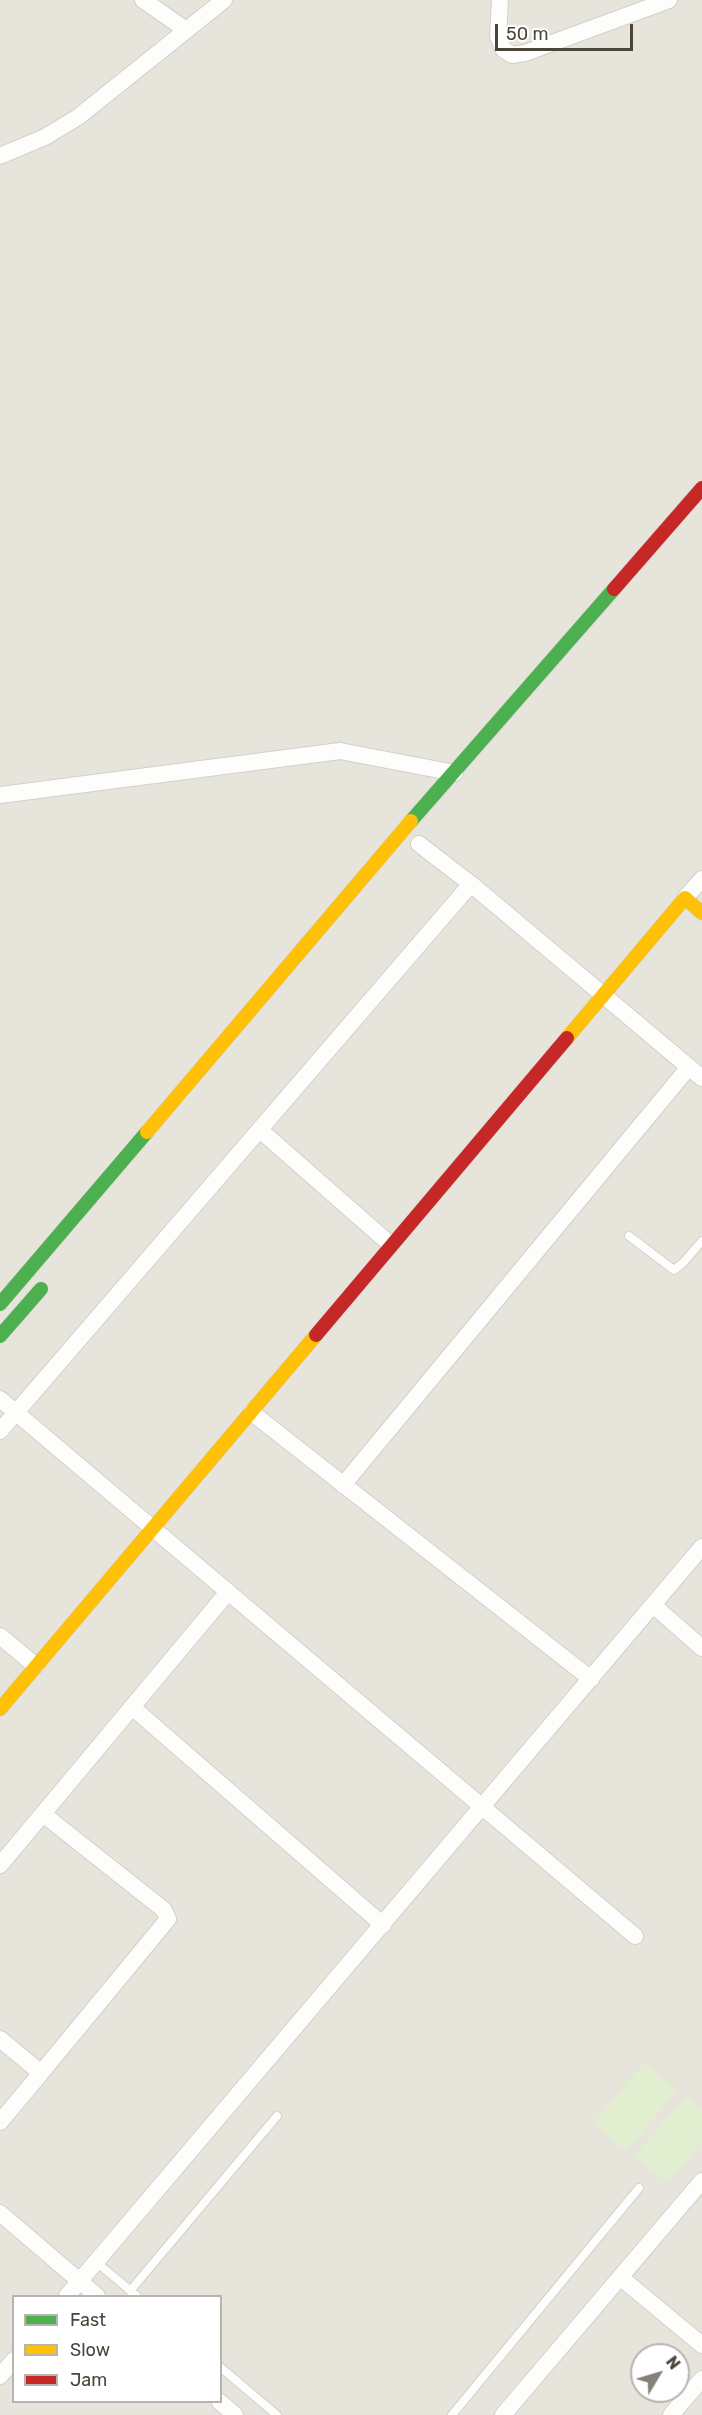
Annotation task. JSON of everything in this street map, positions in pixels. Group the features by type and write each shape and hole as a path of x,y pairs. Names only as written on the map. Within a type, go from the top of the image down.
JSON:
{"main road":[{"path":"0,1304 403,831 702,488"},
{"path":"0,1709 685,898 702,913"},
{"path":"0,1336 52,1276"}],"street":[{"path":"143,0 186,30"},
{"path":"0,156 45,137 78,117 224,0"},
{"path":"500,0 498,36 502,49 512,55 525,53 669,0"},
{"path":"0,795 340,751 455,773"},
{"path":"419,844 471,884 702,1078"},
{"path":"685,898 702,879"},
{"path":"0,1431 471,884"},
{"path":"343,1485 689,1067"},
{"path":"260,1130 391,1245"},
{"path":"0,1399 635,1936"},
{"path":"251,1412 591,1679"},
{"path":"69,2295 702,1547"},
{"path":"0,1865 228,1592"},
{"path":"653,1605 702,1648"},
{"path":"0,1636 36,1666"},
{"path":"132,1707 383,1925"},
{"path":"0,2122 168,1919 164,1910 43,1814"},
{"path":"0,2038 41,2073"},
{"path":"503,2415 702,2183"},
{"path":"0,2213 96,2295"},
{"path":"620,2277 702,2346"},
{"path":"0,2376 12,2362"},
{"path":"671,2415 702,2379"},
{"path":"221,2403 235,2415"}],"lane":[{"path":"629,1236 674,1270 702,1241"},
{"path":"96,2262 133,2294 277,2116"},
{"path":"452,2415 639,2188"},
{"path":"222,2369 277,2415"}],"shaded area":[{"path":"0,0 702,0 702,2415 0,2415"}],"green space":[{"path":"644,2063 677,2091 626,2151 593,2123"},
{"path":"686,2096 702,2110 702,2142 667,2183 635,2155"}],"traffic: fast":[{"path":"411,821 614,589"},
{"path":"0,1304 147,1132"},
{"path":"0,1336 41,1289"}],"traffic: slow":[{"path":"147,1132 411,821"},
{"path":"567,1038 685,898 702,913"},
{"path":"0,1709 316,1335"}],"traffic: jam":[{"path":"614,589 702,488"},
{"path":"316,1335 567,1038"}]}
